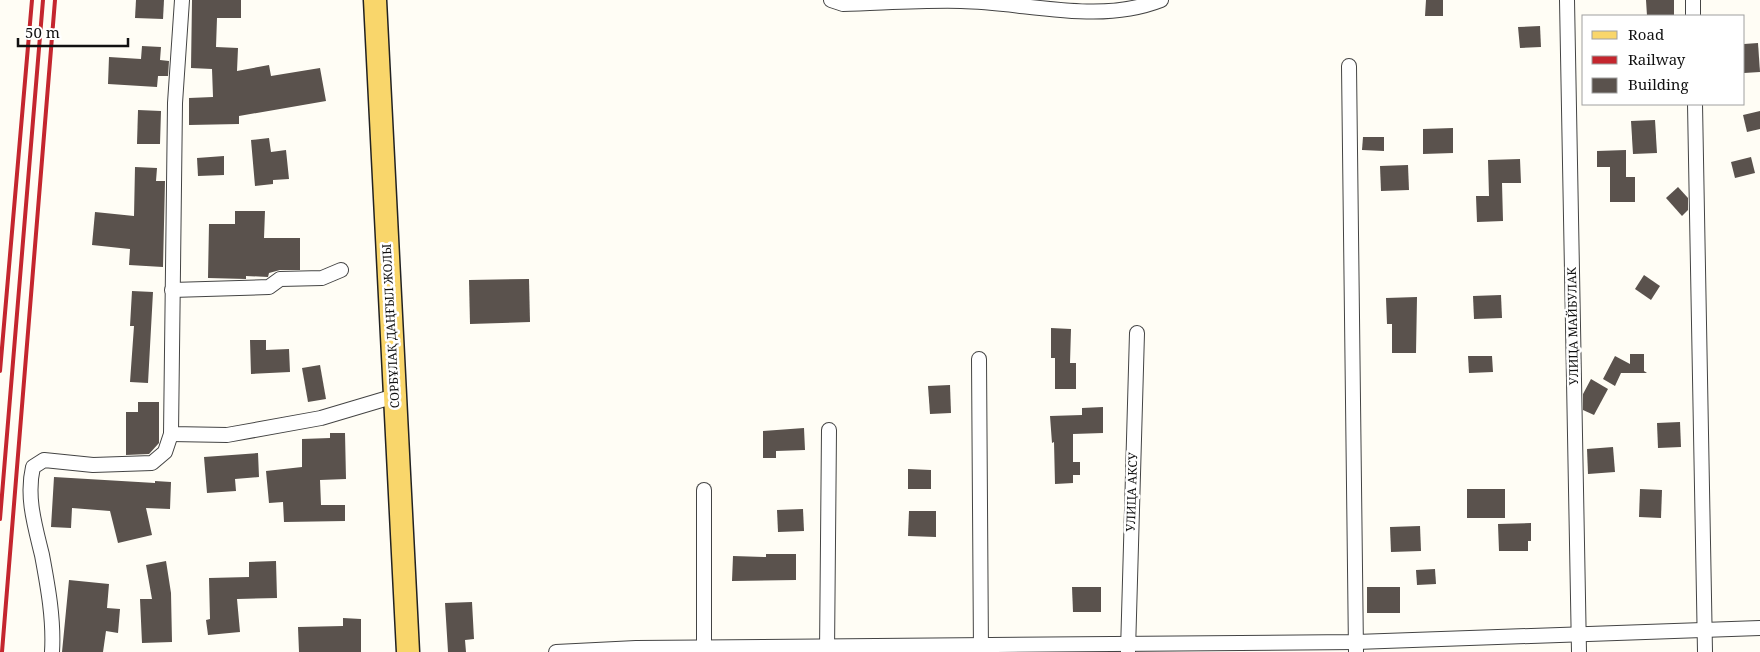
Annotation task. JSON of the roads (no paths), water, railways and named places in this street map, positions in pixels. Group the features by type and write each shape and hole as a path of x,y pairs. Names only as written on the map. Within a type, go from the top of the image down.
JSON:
{"main road":[{"name":"СОРБҰЛАҚ ДАҢҒЫЛ ЖОЛЫ","path":"375,0 408,652"}],"street":[{"path":"52,652 50,598 32,515 30,481 34,467 44,460 93,465 152,463 165,452 171,434 175,103 182,0"},
{"path":"831,0 843,4 962,0 1097,12 1141,8 1161,0"},
{"name":"УЛИЦА МАЙБУЛАК","path":"1567,0 1579,652"},
{"path":"1693,0 1693,15"},
{"path":"1348,66 1356,647"},
{"path":"1695,105 1706,652"},
{"path":"172,290 269,287 280,280 322,278 341,270"},
{"name":"УЛИЦА АКСУ","path":"1128,648 1137,333"},
{"path":"980,359 981,648"},
{"path":"171,434 228,435 321,418 395,396"},
{"path":"826,649 829,430"},
{"path":"704,490 704,650"},
{"path":"556,652 1356,647 1578,634 1760,628"}],"railway":[{"path":"0,371 32,0"},
{"path":"0,519 43,0"},
{"path":"2,652 55,0"}]}
